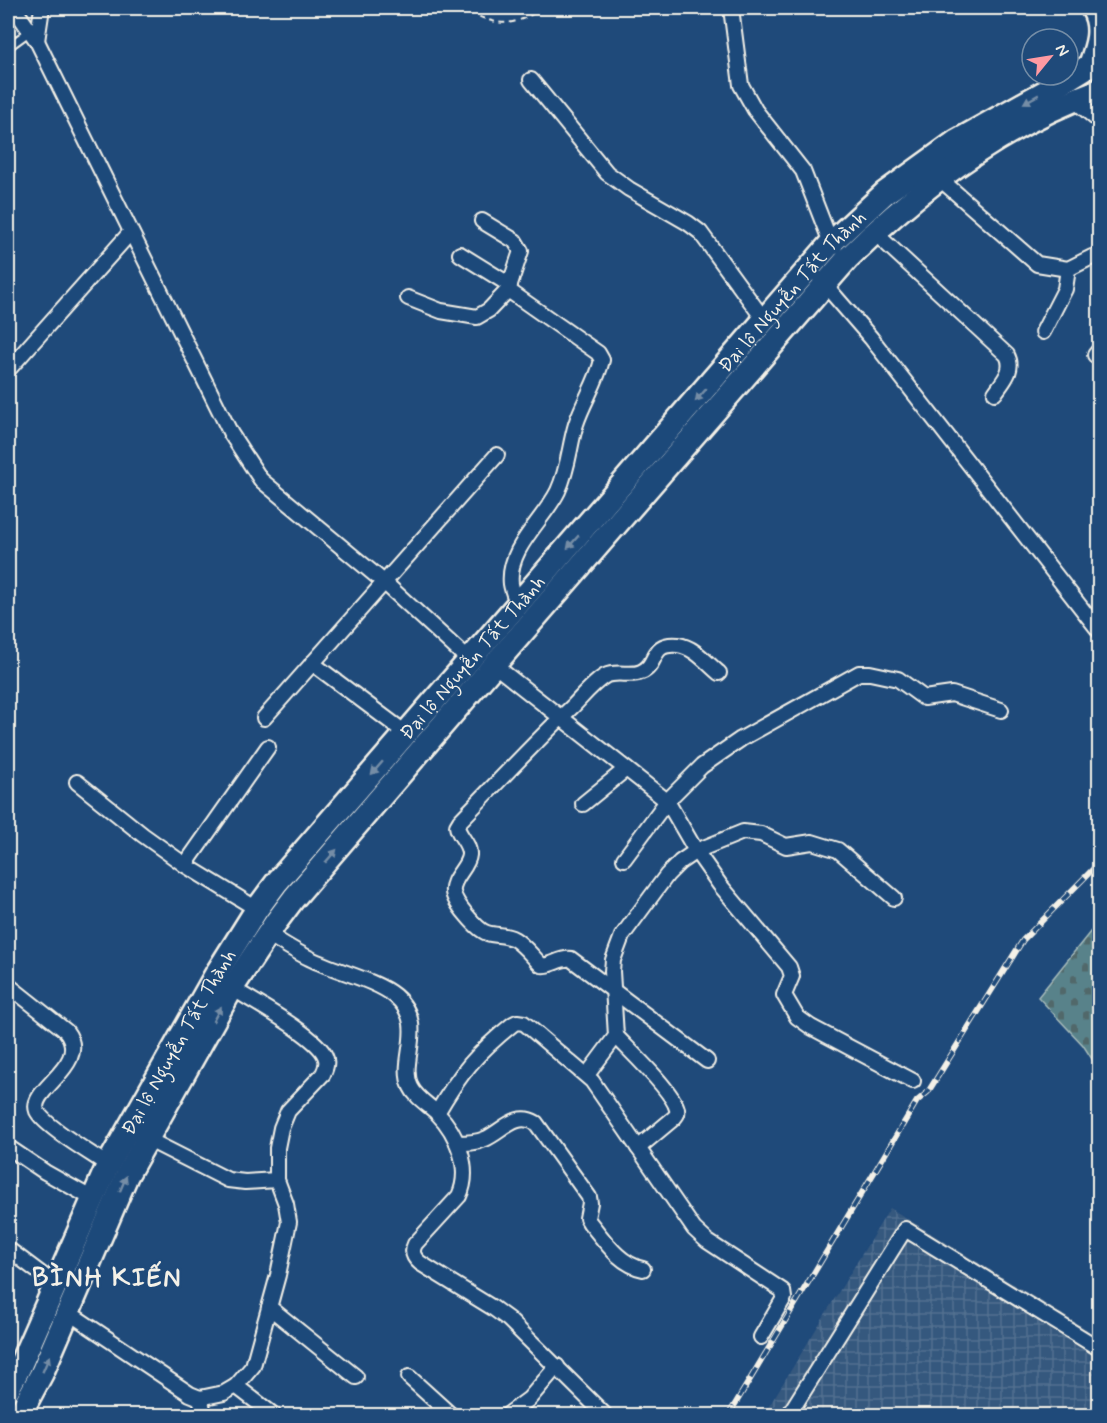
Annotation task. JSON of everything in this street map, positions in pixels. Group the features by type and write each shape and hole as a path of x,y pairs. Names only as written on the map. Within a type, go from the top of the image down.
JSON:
{"main road":[{"path":"1092,8 1099,27 1095,62"},
{"name":"Đại lộ Nguyễn Tất Thành","path":"19,1416 42,1373 127,1175 231,988 272,928 483,667 817,277 885,193 957,141 1095,62"},
{"name":"Đại lộ Nguyễn Tất Thành","path":"839,251 874,232 940,179 1025,122 1073,99 1100,90"},
{"name":"Đại lộ Nguyễn Tất Thành","path":"8,1389 108,1165 218,971 257,909 277,882 406,734 483,667 518,606 765,321 817,277"},
{"path":"257,909 272,928"}],"street":[{"path":"14,8 34,36 231,434 261,480 483,667 561,718 667,801 696,851 720,885 789,967 792,976 784,995 797,1017 811,1027 913,1081"},
{"path":"34,36 42,8"},
{"path":"731,8 741,85 755,110 803,171 839,251"},
{"path":"531,80 607,173 628,189 700,232 765,321"},
{"path":"1073,99 1100,122"},
{"path":"940,179 1037,264 1068,269 1092,257 1100,258"},
{"path":"408,298 441,311 474,318 489,310 509,287 521,251 514,241 482,221"},
{"path":"874,232 1007,355 1010,362 1008,374 995,393"},
{"path":"8,370 130,233"},
{"path":"460,254 598,353 602,360 575,428 565,473 558,490 514,561 511,574 518,606"},
{"path":"1043,332 1065,289 1068,269"},
{"path":"817,277 871,338 1100,632"},
{"path":"264,718 497,455"},
{"path":"707,1061 571,959 560,959 546,966 541,965 512,938 480,930 460,906 452,890 469,854 469,849 457,826 561,718 604,677 615,673 642,672 648,668 656,651 665,645 688,648 719,673"},
{"path":"312,663 406,734"},
{"path":"624,859 667,801 702,766 720,753 859,673 898,679 924,698 952,694 1001,710"},
{"path":"185,865 268,747"},
{"path":"583,804 626,769"},
{"path":"77,782 143,835 185,865 257,909"},
{"path":"587,1075 616,1036 613,960 622,936 667,875 696,851 743,832 760,834 786,846 812,842 838,850 894,898"},
{"path":"272,928 312,960 395,996 407,1012 412,1035 409,1075 412,1088 452,1131 464,1171 459,1197 415,1244 412,1250 413,1255 420,1263 493,1308 557,1366 606,1416"},
{"path":"8,985 66,1031 72,1041 72,1054 63,1069 37,1100 37,1112 46,1122 108,1165"},
{"path":"68,1312 190,1394 200,1398 224,1393 236,1386 253,1366 289,1222 286,1204 277,1180 277,1148 281,1128 288,1111 323,1074 326,1058 315,1042 231,988"},
{"path":"437,1113 471,1060 486,1045 517,1022 524,1023 587,1075 694,1229 707,1241 783,1291 784,1298 761,1337"},
{"path":"616,1036 664,1088 677,1108 675,1118 638,1148"},
{"path":"457,1143 473,1143 487,1138 518,1118 536,1122 589,1197 587,1218 590,1223 621,1259 643,1269"},
{"path":"147,1139 228,1180 245,1182 277,1180"},
{"path":"8,1147 45,1172 93,1199"},
{"path":"788,1416 905,1229 1100,1349"},
{"path":"8,1249 56,1285"},
{"path":"269,1307 356,1377"},
{"path":"506,1416 529,1399 557,1366"},
{"path":"409,1377 452,1416"},
{"path":"236,1386 275,1416"},
{"path":"200,1398 205,1416"}],"lane":[{"path":"8,47 34,36"}],"path":[{"path":"460,8 492,22 515,23 542,8"}],"shaded area":[{"path":"890,1208 1099,1337 1099,1415 763,1416"}],"green space":[{"path":"1099,921 1099,1070 1083,1045 1038,997"}],"railway":[{"path":"728,1416 917,1101 928,1092 1023,940 1100,862"}],"district":[{"name":"BÌNH KIẾN","path":"107,1277"}]}
